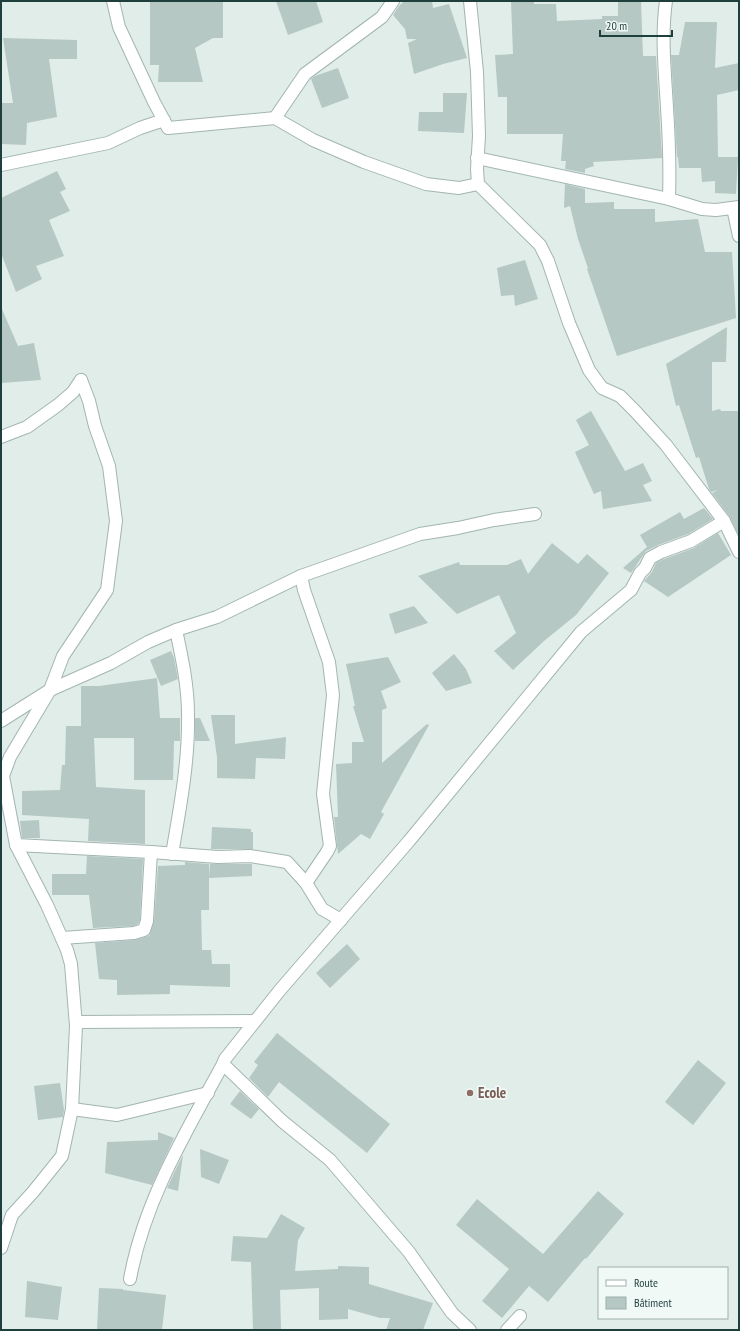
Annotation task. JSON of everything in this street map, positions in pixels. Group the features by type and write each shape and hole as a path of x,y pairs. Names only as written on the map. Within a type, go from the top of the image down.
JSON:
{"street":[{"path":"113,1 119,28 168,128 275,118 313,140 357,159 426,184 459,188 478,184"},
{"path":"275,118 305,74 382,17 393,1"},
{"path":"470,1 477,72 479,136 477,158 478,184 540,245 548,261 569,323 589,370 602,388 620,396 666,445 724,521 739,552"},
{"path":"666,1 664,18 664,48 670,159 669,199"},
{"path":"1,165 108,143 140,128 164,120"},
{"path":"477,158 669,199 702,209 716,210 736,207 739,236"},
{"path":"1,437 27,427 58,405 73,392 81,380 109,466 116,521 107,590 63,656 50,690 10,757 3,776 16,845 47,904 67,950 71,964 76,1022 76,1055 72,1109 62,1156 12,1215 1,1248"},
{"path":"1,721 50,690 111,663 148,642 176,630 217,617 301,576 420,534 535,514"},
{"path":"130,1279 132,1266 146,1218 174,1156 225,1059 280,990 448,795 581,632 631,590 650,558 690,541 724,521"},
{"path":"301,576 304,590 329,662 333,695 323,794 330,846 306,883"},
{"path":"172,854 184,782 188,714 186,678 176,630"},
{"path":"16,845 218,857 250,856 287,862 306,883 322,909 341,920"},
{"path":"62,938 134,933 144,930 147,921 151,852"},
{"path":"76,1022 255,1021"},
{"path":"223,1064 282,1121 330,1160 409,1252 452,1314 470,1330"},
{"path":"72,1109 117,1115 208,1093"},
{"path":"507,1330 520,1316"}],"building":[{"path":"150,1 223,1 223,38 213,38 195,48 203,82 158,82 159,65 150,65"},
{"path":"276,1 316,1 323,22 288,35"},
{"path":"404,1 432,1 433,8 449,4 467,58 414,74 408,43 417,39 407,39 405,29 393,15"},
{"path":"511,1 534,1 534,4 556,4 557,21 602,19 602,16 618,16 618,1 641,1 643,56 656,56 662,158 593,162 594,166 585,169 585,173 565,169 566,161 561,161 563,134 507,134 507,97 498,97 495,55 513,54"},
{"path":"685,22 717,22 715,68 739,63 739,90 717,95 718,157 738,157 736,194 715,193 715,181 702,182 701,168 679,168 677,157 671,55 679,55"},
{"path":"3,38 77,40 77,59 49,59 57,117 27,123 26,145 1,144 1,103 13,103"},
{"path":"338,68 349,98 322,108 311,79 315,76"},
{"path":"443,93 467,93 464,133 418,131 419,112 443,112"},
{"path":"57,171 66,189 60,192 70,211 49,220 64,256 36,266 42,279 16,292 1,253 1,198"},
{"path":"565,184 585,189 585,203 614,202 614,209 655,209 655,222 698,219 705,252 732,252 736,318 617,356 587,269 588,268 578,239 570,206 564,208"},
{"path":"525,260 538,299 515,306 514,295 501,296 497,268"},
{"path":"1,307 18,346 34,343 41,380 1,383"},
{"path":"727,327 726,362 712,362 712,411 720,409 721,411 739,411 739,532 737,532 730,517 712,493 718,490 711,492 709,489 699,457 696,458 679,405 676,406 666,364"},
{"path":"591,411 625,471 643,463 652,481 643,485 652,501 603,509 601,491 594,494 575,452 589,445 576,420"},
{"path":"704,508 713,519 688,534 646,551 631,573 623,568 647,547 640,535 680,512 684,519"},
{"path":"718,533 731,555 668,597 644,581 652,572 656,563 694,548"},
{"path":"552,543 578,564 587,554 609,573 576,615 544,641 513,670 494,651 516,633 499,595 457,614 418,576 459,562 460,565 507,565 521,559 528,574"},
{"path":"414,606 428,623 395,634 389,614"},
{"path":"171,651 174,658 178,679 161,686 150,660"},
{"path":"454,654 466,669 472,683 446,691 432,673"},
{"path":"388,657 401,682 381,691 387,708 382,710 382,763 427,724 429,725 381,812 384,814 370,839 361,834 338,854 334,817 338,817 336,764 352,763 352,742 364,742 353,706 355,706 346,664"},
{"path":"157,678 160,718 180,718 180,741 174,741 173,780 134,780 134,738 94,738 96,787 145,790 145,844 88,841 89,819 22,815 22,791 60,790 62,765 65,765 66,726 81,726 81,686 99,686"},
{"path":"211,715 235,715 235,744 286,737 285,759 256,758 255,779 217,778 217,757"},
{"path":"195,718 200,718 210,741 195,741"},
{"path":"39,820 40,838 22,838 20,821"},
{"path":"212,827 251,829 251,832 253,832 253,849 211,849"},
{"path":"87,856 143,859 140,920 138,924 133,926 93,928 89,895 52,895 52,874 86,874"},
{"path":"185,862 209,864 209,910 201,910 202,950 211,950 212,964 230,964 230,987 170,985 170,994 117,995 117,980 99,979 95,943 135,940 149,936 154,921 158,866 185,865"},
{"path":"210,864 252,864 252,876 209,878"},
{"path":"347,944 360,959 330,988 316,973"},
{"path":"277,1033 390,1124 367,1153 279,1082 268,1097 249,1078 258,1065 254,1062"},
{"path":"698,1060 726,1083 693,1125 665,1102"},
{"path":"60,1083 64,1110 63,1117 38,1120 34,1086"},
{"path":"240,1091 259,1109 251,1119 230,1104"},
{"path":"158,1132 174,1138 152,1185 105,1173 107,1142 158,1140"},
{"path":"200,1149 229,1160 219,1184 201,1177"},
{"path":"183,1155 178,1191 167,1188 175,1171"},
{"path":"598,1191 624,1214 548,1302 529,1286 502,1318 482,1301 509,1269 456,1225 477,1199 543,1254"},
{"path":"281,1214 305,1228 298,1240 295,1271 338,1269 338,1266 369,1267 369,1284 433,1303 423,1330 386,1330 390,1318 380,1318 348,1309 348,1319 319,1320 319,1288 280,1290 281,1330 253,1330 251,1262 231,1261 233,1236 267,1238"},
{"path":"27,1281 62,1287 58,1320 25,1317"},
{"path":"99,1288 123,1289 166,1295 162,1330 97,1330"}],"place":[{"name":"Ecole","path":"470,1093"}]}
